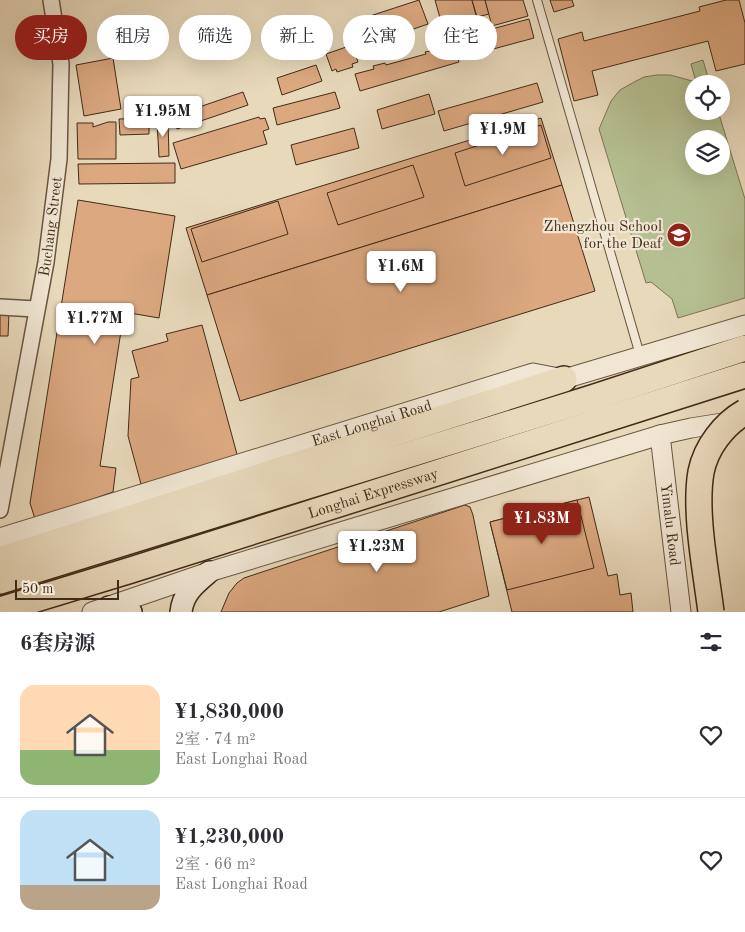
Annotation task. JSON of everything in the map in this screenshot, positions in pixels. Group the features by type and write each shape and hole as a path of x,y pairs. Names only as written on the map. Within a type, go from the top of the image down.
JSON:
{"highway":[{"name":"Longhai Expressway","path":"0,581 592,398 745,348"},
{"name":"Longhai Expressway","path":"0,610 104,579 745,374"},
{"path":"0,560 564,379"},
{"path":"711,612 701,522 700,495 702,471 707,455 725,426 745,412"}],"main road":[{"path":"181,612 183,602 190,590 209,572"},
{"path":"100,610 131,612"}],"street":[{"name":"Buchang Street","path":"0,510 46,262 55,198 61,129 61,64 51,0"},
{"path":"0,307 36,309"},
{"name":"East Longhai Road","path":"0,538 533,373 564,379 745,324"},
{"path":"100,610 209,572 660,436 691,428 745,419"},
{"name":"Yimalu Road","path":"660,436 681,612"}],"lane":[{"path":"538,0 640,355"}],"green space":[{"path":"703,60 707,75 694,75 691,64"},
{"path":"670,75 685,79 685,120 721,120 724,130 685,130 685,175 730,175 730,150 745,199 745,298 678,318 672,299 651,282 646,283 599,129 611,101 620,90 644,77"}],"building":[{"path":"419,0 425,16 425,25 415,29 415,15 373,15"},
{"path":"435,0 472,0 476,15 439,15"},
{"path":"472,0 485,0 489,14 476,15"},
{"path":"485,0 523,0 528,16 497,25 497,15 489,15"},
{"path":"550,0 572,0 574,6 554,12"},
{"path":"726,0 739,0 745,23 745,64 716,71 708,41 592,71 598,95 574,101 558,39 582,32 584,41 700,11 699,7"},
{"path":"529,19 534,38 497,48 497,28"},
{"path":"343,48 343,60 357,60 358,62 352,64 353,67 337,72 336,69 332,71 328,60 333,60 333,52"},
{"path":"425,54 425,60 458,60 459,62 360,91 355,74 374,69 373,66 385,63 386,65 404,60 415,60 415,57"},
{"path":"113,60 121,109 84,116 76,65"},
{"path":"316,65 322,81 282,95 277,78"},
{"path":"537,83 543,102 444,131 438,111"},
{"path":"243,92 248,105 177,129 173,116"},
{"path":"335,92 340,108 277,125 273,108"},
{"path":"429,94 435,114 382,129 377,110"},
{"path":"259,117 260,119 265,118 269,129 263,131 267,144 181,169 173,143"},
{"path":"149,118 149,134 120,135 119,119"},
{"path":"541,118 562,185 207,295 186,228"},
{"path":"157,121 168,121 169,156 159,157"},
{"path":"108,122 116,122 116,159 78,159 77,123 93,123 93,127"},
{"path":"541,125 551,158 465,186 455,153"},
{"path":"354,128 359,148 296,165 291,145"},
{"path":"175,163 175,183 79,184 78,164"},
{"path":"413,165 424,197 338,225 327,193"},
{"path":"562,185 595,291 240,401 207,295"},
{"path":"78,200 175,216 159,318 124,312 100,466 116,468 113,492 35,519 30,503"},
{"path":"278,201 288,234 202,262 191,229"},
{"path":"0,312 9,313 8,336 0,336"},
{"path":"202,325 238,458 141,484 128,436 131,379 139,377 132,351 168,341 166,334"},
{"path":"589,497 608,576 617,574 620,595 631,593 633,612 512,612 490,522"},
{"path":"577,500 594,568 507,590 490,522"},
{"path":"465,505 470,507 473,515 489,596 439,612 221,612 229,593 244,578"}],"place":[{"name":"Zhengzhou School for the Deaf","path":"679,235"}]}
